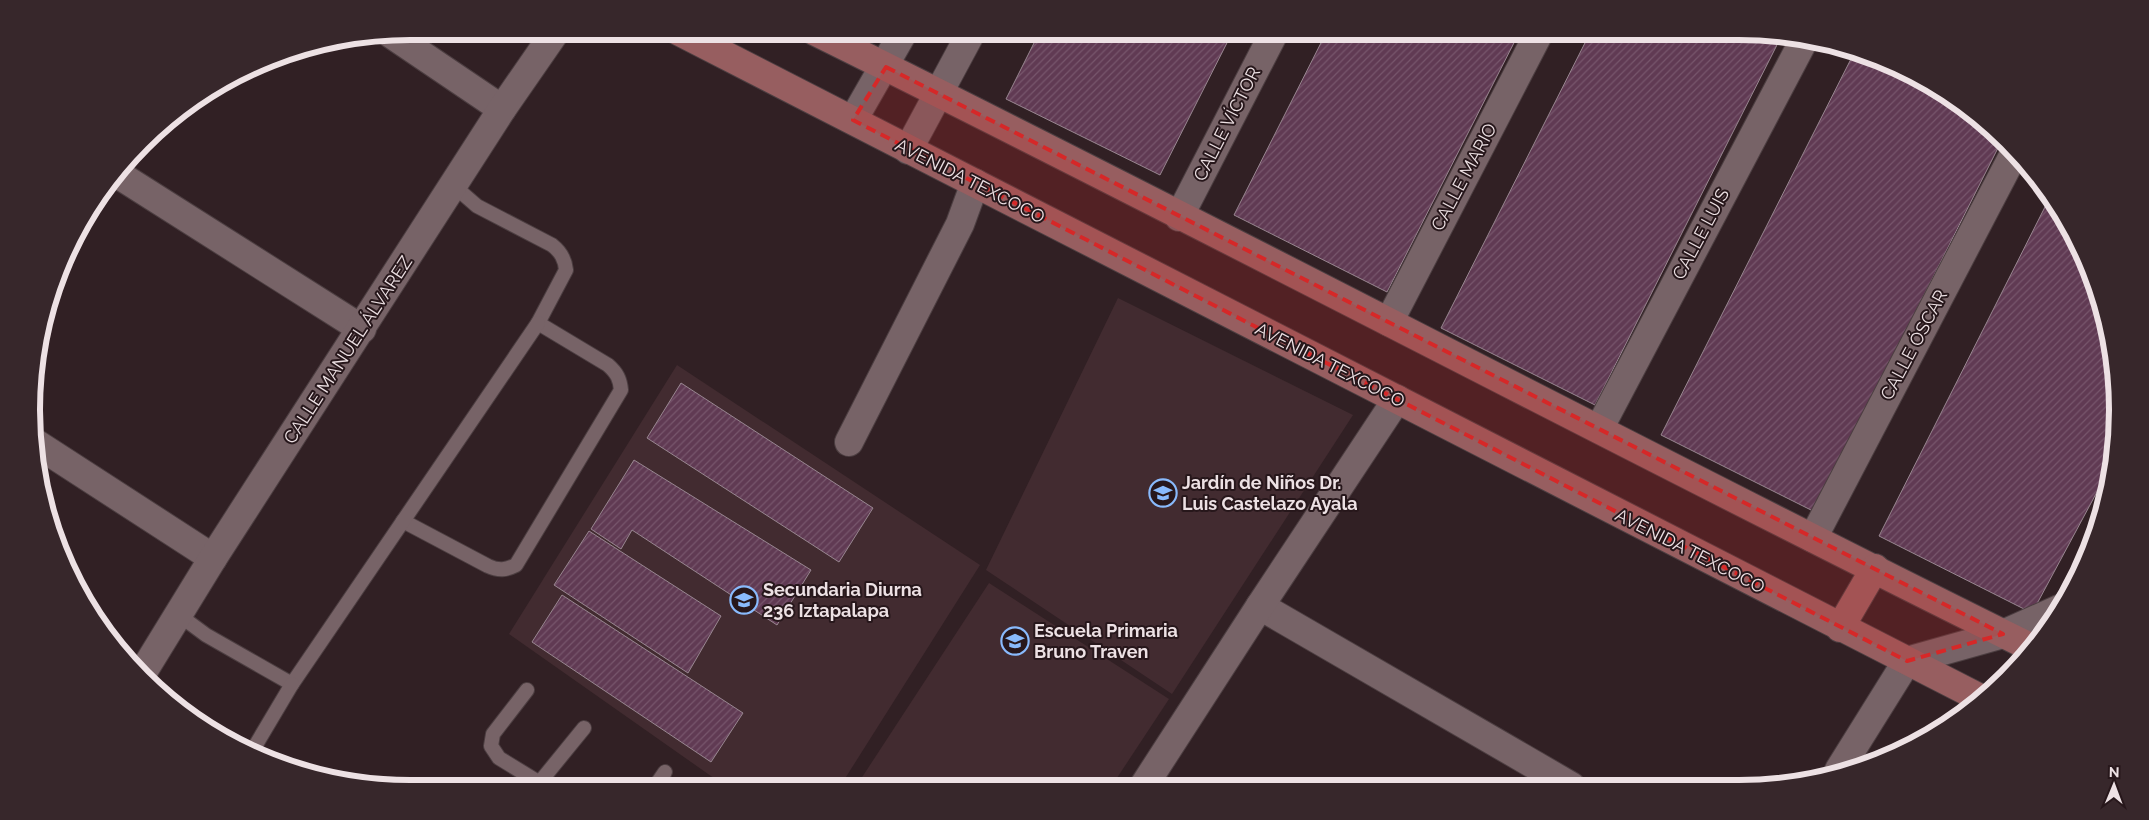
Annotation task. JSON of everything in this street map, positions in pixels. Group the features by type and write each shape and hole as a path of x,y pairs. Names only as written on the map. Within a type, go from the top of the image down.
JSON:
{"main road":[{"name":"AVENIDA TEXCOCO","path":"696,40 1398,399 1840,628 1974,695"},
{"path":"832,40 940,93 1180,217 2024,645"},
{"path":"1840,628 1875,568"}],"street":[{"path":"400,40 502,109"},
{"name":"CALLE MANUEL ÁLVAREZ","path":"146,669 213,558 502,109 550,40"},
{"path":"854,120 886,67 900,40"},
{"path":"908,150 967,40"},
{"name":"CALLE VÍCTOR","path":"1180,217 1270,40"},
{"name":"CALLE MARIO","path":"1388,322 1535,40"},
{"name":"CALLE LUIS","path":"1599,429 1801,45"},
{"name":"CALLE ÓSCAR","path":"1813,538 2011,159"},
{"path":"123,177 362,329"},
{"path":"850,442 960,224 975,184"},
{"path":"1148,780 1260,606 1398,399"},
{"path":"42,447 213,558"},
{"path":"1260,606 1560,780"},
{"path":"1842,765 1907,661 2003,634 2048,614"}],"lane":[{"path":"255,746 292,684 402,520 538,324 566,270 565,261 560,252 552,245 477,206 454,186"},
{"path":"402,520 497,570 507,570 516,565 523,557 620,390 620,380 616,372 608,364 538,324"},
{"path":"179,615 206,635 292,684"},
{"path":"527,690 493,734 490,746 499,758 536,780"},
{"path":"548,780 584,728"},
{"path":"660,780 665,772"}],"highlighted area":[{"path":"886,67 2003,634 1907,661 853,120"}],"shaded area":[{"name":"Jardín de Niños Dr. Luis Castelazo Ayala","path":"1118,298 1353,415 1172,694 986,570"},
{"name":"Secundaria Diurna 236 Iztapalapa","path":"677,365 980,565 844,780 717,780 509,634"},
{"name":"Escuela Primaria Bruno Traven","path":"989,583 1169,699 1116,780 860,780"}],"building":[{"path":"1036,40 1228,40 1160,175 1006,99"},
{"path":"1322,40 1515,40 1387,292 1234,215"},
{"path":"1586,40 1739,40 1778,42 1595,405 1441,328"},
{"path":"1851,58 1903,78 1945,102 1999,146 1815,512 1661,435"},
{"path":"2047,204 2071,246 2081,268 2102,338 2106,362 2109,410 2106,458 2102,483 2032,613 1879,536"},
{"path":"681,383 873,508 839,562 647,438"},
{"path":"634,460 811,570 777,625 632,530 621,549 591,529"},
{"path":"589,531 721,616 688,673 554,585"},
{"path":"562,595 743,713 711,762 532,642"}],"place":[{"name":"Jardín de Niños Dr. Luis Castelazo Ayala","path":"1163,493"},
{"name":"Secundaria Diurna 236 Iztapalapa","path":"744,600"},
{"name":"Escuela Primaria Bruno Traven","path":"1015,641"}]}
